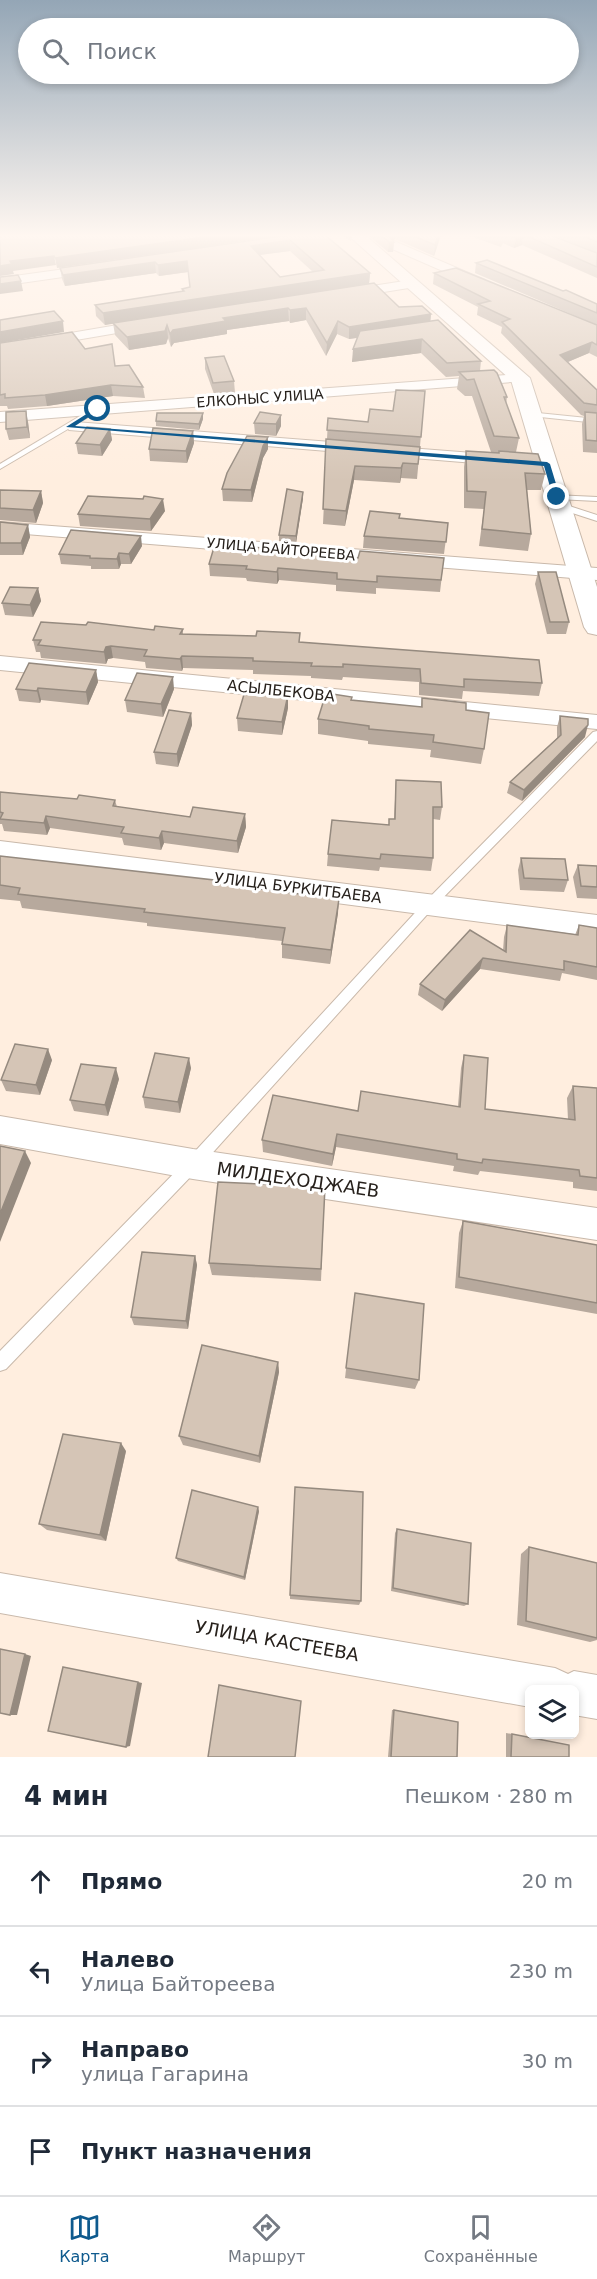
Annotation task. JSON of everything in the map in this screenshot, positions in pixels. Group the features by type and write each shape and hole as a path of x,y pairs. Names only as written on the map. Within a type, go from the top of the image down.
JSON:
{"main road":[{"path":"444,317 520,378 531,414 541,464 589,574 597,627"}],"street":[{"path":"0,349 162,321"},
{"name":"ЕЛКОНЫС УЛИЦА","path":"0,417 520,378"},
{"path":"69,427 511,461"},
{"name":"УЛИЦА БАЙТОРЕЕВА","path":"0,527 589,574"},
{"name":"АСЫЛБЕКОВА","path":"0,663 597,722"},
{"name":"УЛИЦА БУРКИТБАЕВА","path":"0,850 597,926"},
{"name":"МИЛДЕХОДЖАЕВ","path":"0,1131 192,1164 597,1224"},
{"name":"УЛИЦА КАСТЕЕВА","path":"0,1593 532,1685"},
{"path":"579,1694 597,1697"}],"lane":[{"path":"0,467 98,409"},
{"path":"531,414 597,421"},
{"path":"558,502 597,499"},
{"path":"558,502 597,518"},
{"path":"0,1363 192,1164 429,905 597,735"}],"building":[{"path":"18,317 59,317 63,321 0,332 0,320"},
{"path":"152,317 230,317 223,318 226,321 173,330 170,334 167,325 165,331 127,337 113,323"},
{"path":"311,317 412,317 349,327 338,321 327,343"},
{"path":"506,317 577,317 597,325 597,345 592,342 560,355 597,390 597,405 584,403 502,322 510,319"},
{"path":"438,320 481,361 447,363 422,339 353,349 360,331"},
{"path":"72,332 85,349 112,344 115,366 129,365 143,387 111,385 45,395 5,398 5,394 0,395 0,343"},
{"path":"224,356 234,381 213,383 205,358"},
{"path":"494,370 507,397 504,397 519,438 494,436 474,379 467,380 459,372"},
{"path":"396,390 425,391 421,437 327,430 328,418 368,422 370,409 393,411"},
{"path":"26,411 27,427 6,429 6,412"},
{"path":"260,412 281,415 276,424 254,423"},
{"path":"585,412 597,413 597,441 586,440"},
{"path":"157,413 203,413 199,424 156,421"},
{"path":"87,427 110,429 100,445 76,443"},
{"path":"153,428 193,431 186,451 149,449"},
{"path":"247,436 268,437 263,446 251,490 222,489 227,473"},
{"path":"326,439 420,447 418,464 403,463 401,468 355,466 346,511 323,509"},
{"path":"466,451 538,454 545,474 525,473 531,534 482,529 486,492 467,491"},
{"path":"287,489 303,492 296,536 279,535"},
{"path":"0,490 41,491 33,510 0,508"},
{"path":"88,496 143,499 144,496 163,499 150,519 78,514"},
{"path":"370,511 400,514 399,518 448,523 446,542 364,536"},
{"path":"0,522 28,525 21,543 0,543"},
{"path":"71,530 141,536 129,554 119,553 117,559 59,554"},
{"path":"215,544 276,549 277,544 293,546 292,552 358,558 360,551 444,558 441,580 377,576 377,582 337,579 337,573 278,568 277,572 246,569 247,566 209,564"},
{"path":"538,572 556,572 569,622 550,622"},
{"path":"10,587 38,588 30,605 2,603"},
{"path":"41,622 86,625 88,622 154,630 155,626 183,629 180,634 256,636 257,631 300,633 299,642 539,660 542,683 464,679 464,687 421,683 420,669 343,664 343,667 311,666 312,663 253,661 253,658 182,656 180,659 144,656 147,650 111,646 106,647 104,652 38,645 41,640 33,640"},
{"path":"29,663 96,670 86,692 38,688 37,691 16,689"},
{"path":"137,673 173,677 161,704 125,700"},
{"path":"245,691 288,695 282,722 237,718"},
{"path":"326,693 352,697 351,700 422,707 422,698 466,703 466,710 489,713 484,749 433,742 434,735 369,729 369,726 318,719"},
{"path":"169,710 191,713 177,754 154,752"},
{"path":"560,716 588,719 588,725 524,790 510,782 561,735"},
{"path":"396,780 441,782 442,807 433,807 433,858 381,854 380,859 328,854 332,820 389,825 389,819 395,819"},
{"path":"0,792 77,799 79,795 115,800 113,806 190,817 193,807 245,814 237,841 162,831 159,838 121,833 124,827 46,816 44,823 0,819 3,813 0,812"},
{"path":"0,856 214,880 213,883 339,899 331,950 282,944 285,928 144,912 145,909 18,894 20,888 0,885"},
{"path":"521,858 565,859 568,880 524,878"},
{"path":"578,865 597,866 597,887 581,886"},
{"path":"507,925 578,935 579,925 597,928 597,967 564,961 564,970 483,958 445,1000 420,984 470,930 506,952"},
{"path":"15,1044 48,1049 36,1085 1,1080"},
{"path":"155,1053 189,1058 178,1102 143,1097"},
{"path":"464,1055 488,1058 485,1109 575,1120 573,1086 597,1088 597,1178 580,1176 579,1170 483,1159 482,1163 457,1159 457,1154 337,1134 333,1154 262,1140 273,1095 358,1111 361,1091 460,1107"},
{"path":"81,1064 116,1068 105,1105 70,1100"},
{"path":"0,1146 25,1151 0,1214"},
{"path":"218,1182 325,1187 321,1269 209,1263"},
{"path":"463,1221 597,1245 597,1303 459,1277"},
{"path":"142,1252 195,1256 186,1321 131,1317"},
{"path":"355,1293 424,1304 419,1380 346,1368"},
{"path":"202,1345 278,1362 259,1456 179,1436"},
{"path":"63,1434 121,1443 100,1535 39,1524"},
{"path":"295,1487 363,1492 361,1601 290,1595"},
{"path":"192,1490 258,1507 244,1577 176,1558"},
{"path":"397,1529 471,1543 468,1604 393,1588"},
{"path":"529,1547 597,1563 597,1638 526,1621"},
{"path":"0,1649 25,1654 10,1715 0,1713"},
{"path":"63,1667 138,1682 126,1747 48,1731"},
{"path":"219,1685 301,1701 295,1757 208,1757"},
{"path":"394,1710 458,1722 457,1757 391,1757"},
{"path":"512,1734 525,1737 525,1739 569,1745 569,1757 511,1757"}],"route":[{"path":"98,409 69,427 547,464 557,497"}]}
